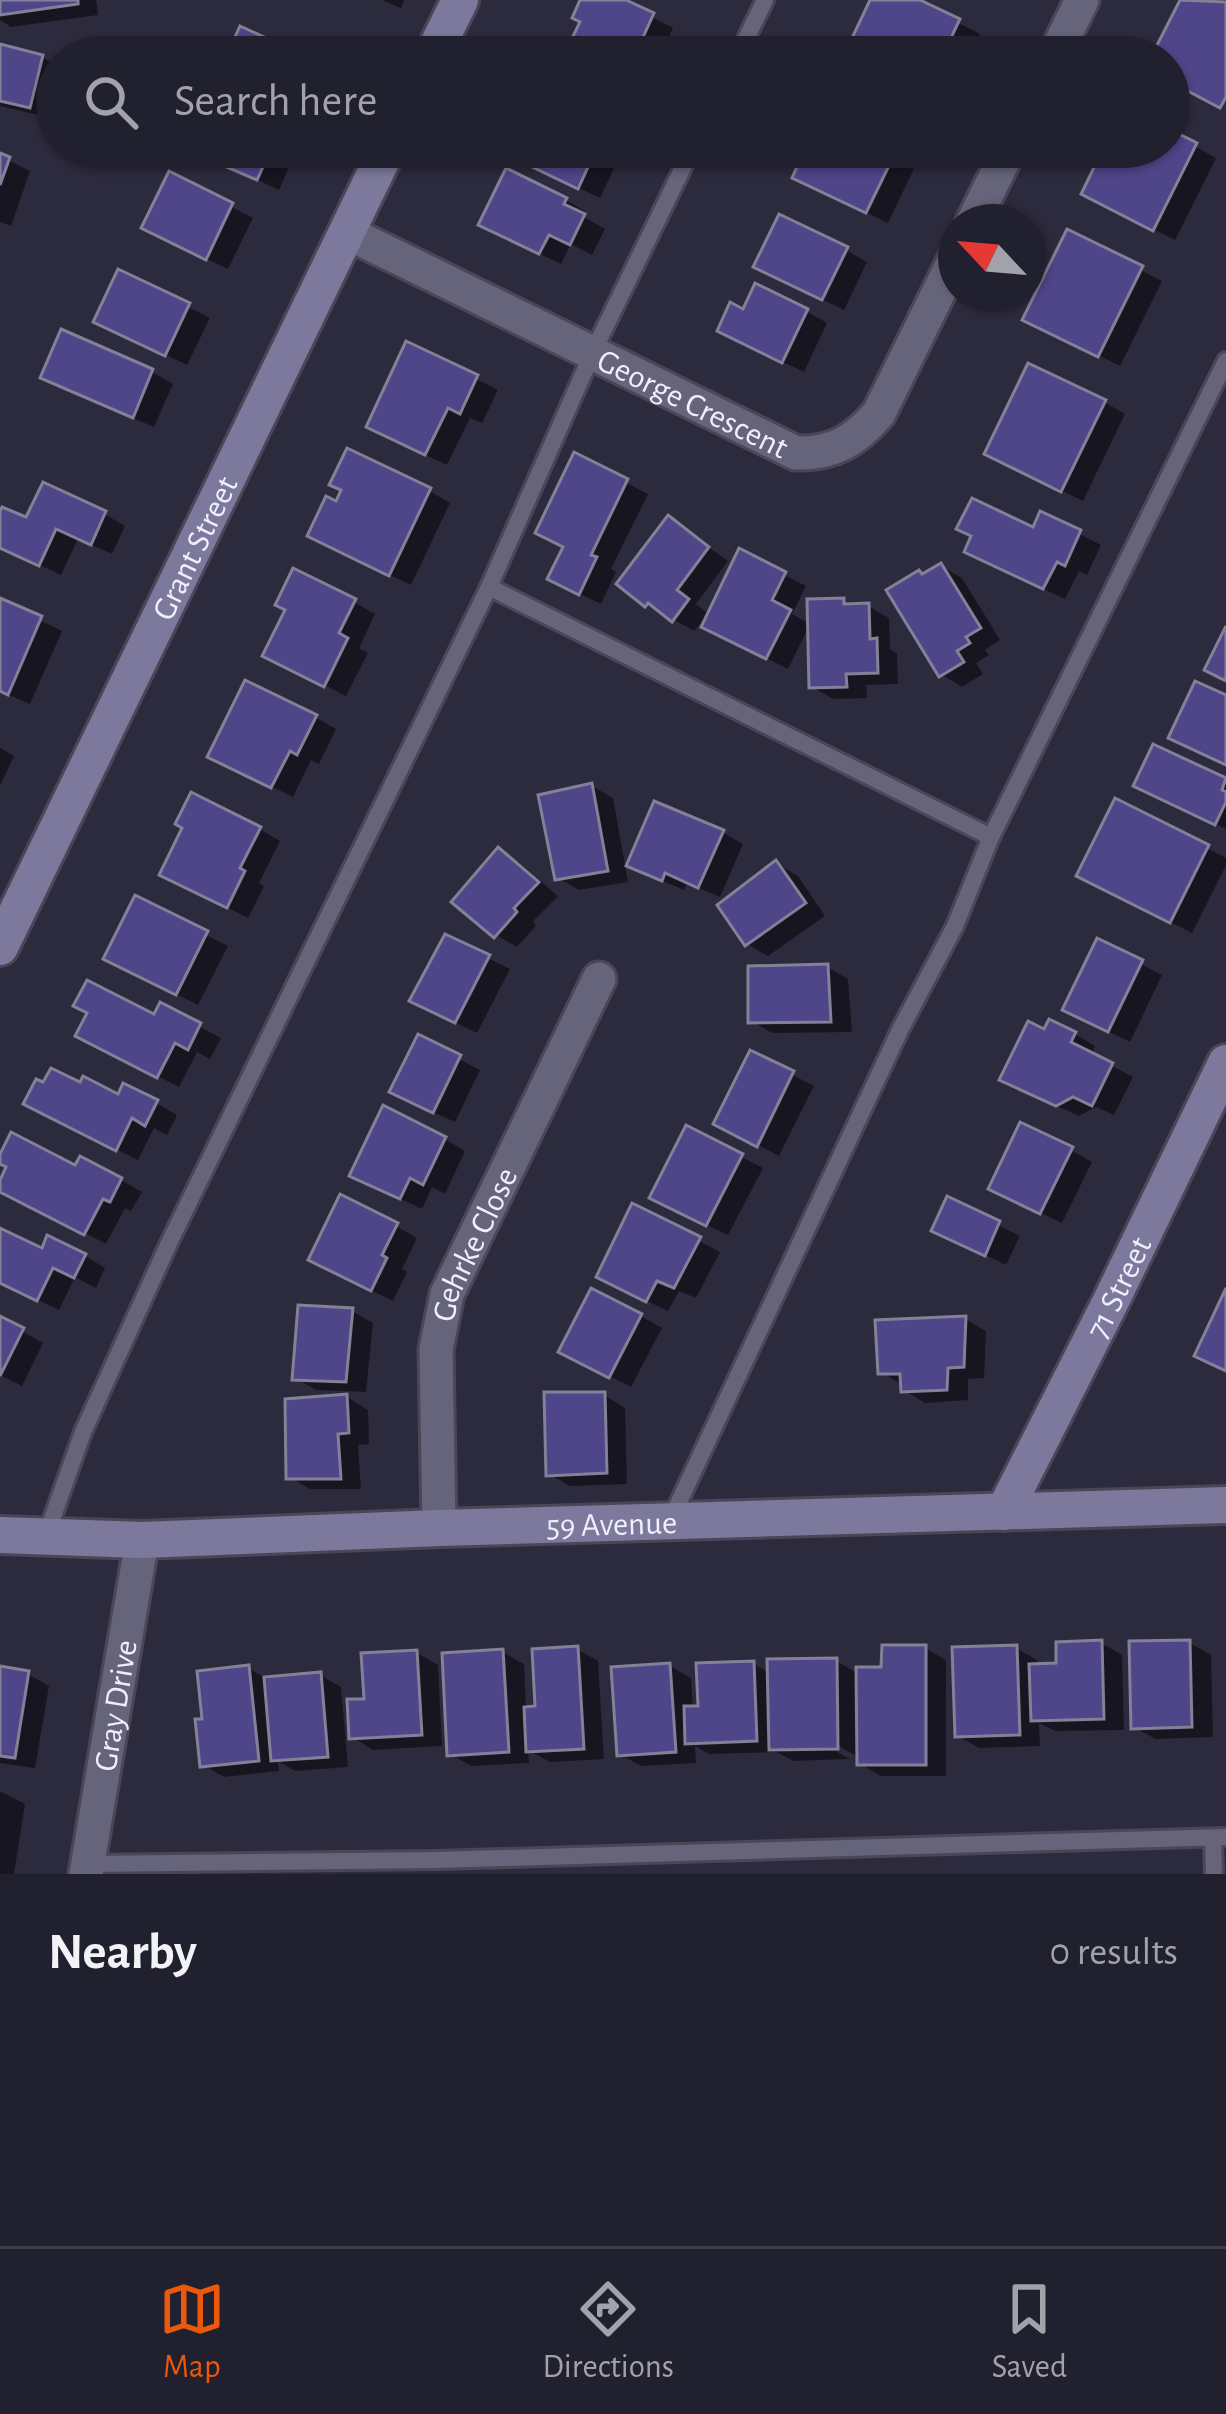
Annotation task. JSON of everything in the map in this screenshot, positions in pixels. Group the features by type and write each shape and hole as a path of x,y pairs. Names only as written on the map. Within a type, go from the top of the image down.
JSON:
{"street":[{"path":"442,36 460,0"},
{"path":"1064,36 1082,0"},
{"name":"Grant Street","path":"0,947 378,168"},
{"path":"982,204 1000,168"},
{"name":"George Crescent","path":"346,232 796,453 816,454 841,447 865,430 879,413 938,293"},
{"name":"Gehrke Close","path":"439,1528 436,1349 447,1294 599,979"},
{"name":"71 Street","path":"1004,1512 1226,1063"},
{"name":"59 Avenue","path":"0,1535 142,1540 1226,1505"},
{"name":"Gray Drive","path":"87,1869 142,1540"}],"lane":[{"path":"747,36 765,0"},
{"path":"46,1537 83,1432 150,1285 489,587 592,352 683,168"},
{"path":"670,1521 901,1028 955,926 991,837 1226,361"},
{"path":"489,587 991,837"},
{"path":"87,1869 1220,1838 1214,1874"}],"building":[{"path":"0,0 78,0 78,4 0,15"},
{"path":"580,0 626,0 654,13 644,36 573,36 580,22 572,18"},
{"path":"870,0 920,0 960,19 952,36 853,36"},
{"path":"1180,0 1226,2 1226,97 1220,108 1190,92 1190,36 1162,36"},
{"path":"240,26 262,36 235,36"},
{"path":"0,44 36,53 30,108 0,101"},
{"path":"0,153 10,157 0,185"},
{"path":"229,168 262,168 257,180"},
{"path":"506,168 567,198 564,204 585,214 570,245 549,235 539,254 478,225"},
{"path":"534,168 588,168 578,189"},
{"path":"797,168 888,168 866,213 792,178"},
{"path":"1094,168 1184,168 1153,231 1081,194"},
{"path":"169,171 233,203 206,260 141,228"},
{"path":"779,214 848,247 822,300 753,267"},
{"path":"1067,229 1143,266 1098,357 1022,320 1026,312 1046,312 1046,271"},
{"path":"118,269 190,303 165,356 93,322"},
{"path":"755,283 808,309 782,363 717,331 730,302 743,309"},
{"path":"61,329 153,369 133,418 40,378"},
{"path":"406,341 478,375 460,414 448,408 425,455 366,427"},
{"path":"1028,363 1106,400 1061,492 984,454"},
{"path":"347,448 431,488 389,576 307,536 326,496 336,501 341,490 329,485"},
{"path":"574,452 628,479 591,555 597,557 579,595 547,579 563,547 535,533"},
{"path":"43,482 106,511 91,545 56,529 39,566 0,548 0,512 2,507 26,517"},
{"path":"972,498 1033,527 1040,511 1081,530 1065,566 1057,562 1043,589 964,552 971,536 956,529"},
{"path":"668,515 709,547 677,590 689,599 672,622 616,584"},
{"path":"739,548 786,572 772,600 791,610 766,659 701,627"},
{"path":"941,563 981,628 966,637 970,643 957,651 964,662 939,677 886,590"},
{"path":"293,568 356,599 339,633 348,638 324,687 262,656 285,610 275,605"},
{"path":"0,598 42,616 8,695 0,691"},
{"path":"844,598 844,604 869,603 878,673 846,674 847,687 809,688 807,599"},
{"path":"1226,626 1226,681 1204,670"},
{"path":"245,680 317,715 297,755 290,751 271,788 207,757"},
{"path":"1195,681 1226,695 1226,765 1168,738"},
{"path":"1153,744 1226,778 1222,790 1226,802 1215,825 1133,786"},
{"path":"592,783 608,871 555,880 538,795"},
{"path":"191,792 261,827 227,908 159,875 182,828 175,824"},
{"path":"1115,798 1209,845 1170,923 1076,876"},
{"path":"654,801 724,830 698,888 665,873 662,881 626,866"},
{"path":"498,847 539,882 494,938 451,902"},
{"path":"776,860 806,903 745,946 717,905"},
{"path":"135,895 208,931 176,995 103,959"},
{"path":"445,934 490,955 455,1023 409,1001"},
{"path":"1097,938 1143,960 1108,1032 1062,1010"},
{"path":"828,964 831,1022 748,1023 748,966"},
{"path":"87,980 154,1014 160,1002 201,1023 188,1050 175,1043 157,1078 75,1036 87,1013 73,1006"},
{"path":"1049,1019 1076,1032 1071,1042 1113,1063 1092,1106 1073,1097 1056,1106 999,1080 1028,1021 1044,1029"},
{"path":"418,1034 461,1055 433,1113 389,1092"},
{"path":"750,1050 794,1071 757,1147 713,1124"},
{"path":"51,1068 80,1082 83,1076 118,1094 123,1083 158,1100 145,1126 132,1118 116,1151 23,1104 36,1079 43,1082"},
{"path":"383,1105 446,1137 423,1185 410,1178 400,1199 349,1176"},
{"path":"1020,1122 1073,1147 1040,1214 988,1189"},
{"path":"686,1125 743,1154 706,1226 649,1198"},
{"path":"11,1132 75,1165 80,1156 122,1178 110,1202 103,1199 84,1235 0,1192 6,1167 0,1164 0,1154"},
{"path":"340,1194 398,1223 371,1291 308,1260"},
{"path":"947,1196 1000,1221 985,1256 931,1231"},
{"path":"632,1203 701,1237 674,1288 657,1281 646,1302 596,1277"},
{"path":"0,1228 42,1248 47,1235 86,1254 74,1278 53,1268 37,1301 0,1283"},
{"path":"591,1288 642,1314 609,1378 558,1352"},
{"path":"1226,1288 1226,1371 1194,1356"},
{"path":"298,1305 353,1308 346,1382 292,1380"},
{"path":"0,1316 24,1328 0,1376"},
{"path":"966,1316 964,1367 948,1368 947,1390 901,1392 900,1374 878,1374 875,1320"},
{"path":"544,1392 605,1392 607,1473 546,1476"},
{"path":"347,1394 349,1433 338,1434 341,1479 286,1479 285,1399"},
{"path":"1102,1640 1104,1719 1031,1721 1029,1664 1056,1663 1056,1642"},
{"path":"1190,1640 1192,1727 1131,1729 1129,1641"},
{"path":"882,1645 926,1645 926,1765 857,1765 856,1667 881,1667"},
{"path":"1017,1645 1020,1735 955,1737 952,1647"},
{"path":"578,1646 584,1749 526,1752 524,1707 535,1706 532,1649"},
{"path":"503,1649 509,1752 447,1756 442,1653"},
{"path":"417,1650 422,1735 349,1739 347,1699 364,1699 361,1653"},
{"path":"837,1658 838,1749 769,1750 767,1659"},
{"path":"754,1661 757,1741 685,1744 684,1706 698,1706 696,1663"},
{"path":"670,1663 676,1752 617,1756 611,1667"},
{"path":"249,1665 259,1761 200,1767 197,1671"},
{"path":"0,1666 29,1671 15,1758 0,1756"},
{"path":"321,1672 328,1757 271,1761 264,1677"}]}
